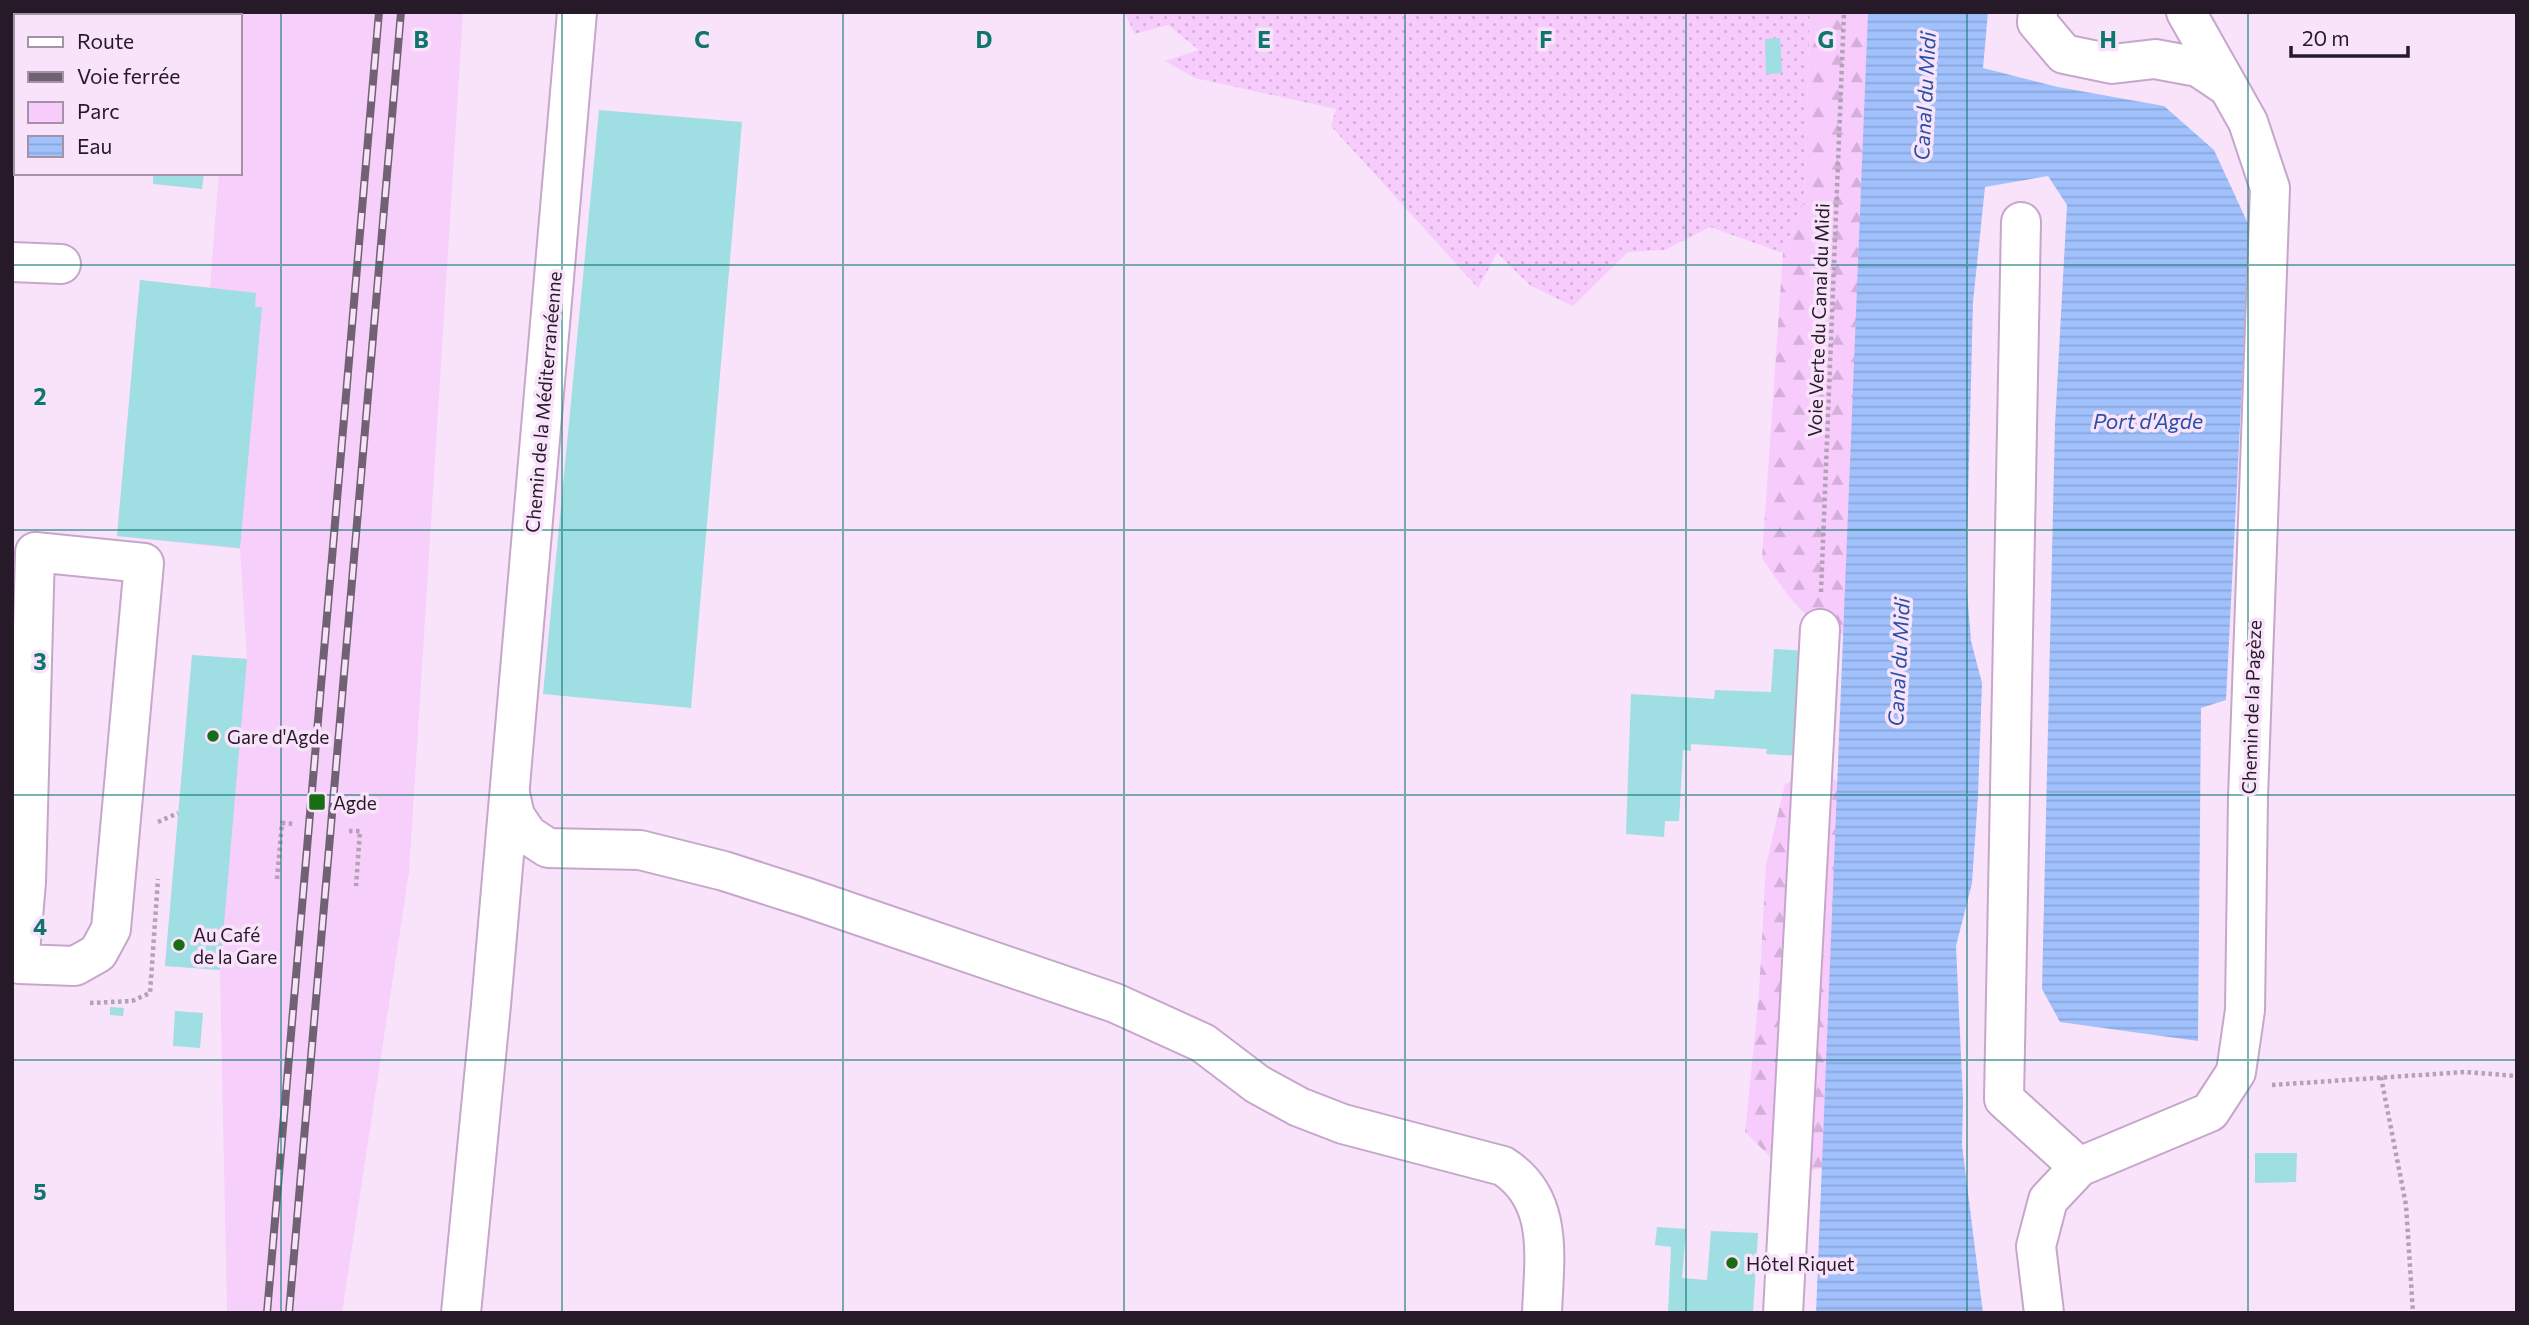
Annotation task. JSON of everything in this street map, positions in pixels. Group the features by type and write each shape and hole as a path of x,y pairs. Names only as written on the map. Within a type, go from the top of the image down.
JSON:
{"street":[{"name":"Chemin de la Méditerranéenne","path":"461,1313 510,792 577,12"},
{"path":"2038,12 2037,22 2064,54 2112,64 2155,59 2198,67 2228,87"},
{"name":"Chemin de la Pagèze","path":"2044,1313 2036,1246 2048,1200 2079,1167 2210,1112 2236,1072 2245,1010 2248,798 2270,188 2248,122 2186,12"},
{"path":"2021,222 2004,1099 2079,1167"},
{"path":"12,262 61,264"},
{"path":"35,552 144,563 111,929 98,953 75,966 15,964 26,882 35,552"},
{"path":"1783,1313 1820,629"},
{"path":"510,792 515,816 528,835 548,848 640,850 724,871 805,897 1115,1003 1203,1043 1257,1084 1299,1107 1332,1119 1503,1166 1517,1175 1532,1194 1543,1222 1546,1252 1542,1313"}],"path":[{"name":"Voie Verte du Canal du Midi","path":"1820,629 1844,12"},
{"path":"276,879 282,823 294,824"},
{"path":"349,831 360,831 356,886"},
{"path":"2226,1088 2465,1072 2517,1076"},
{"path":"2381,1077 2406,1206 2413,1313"}],"shaded area":[{"path":"463,12 409,872 342,1313 227,1313 220,970 165,966 192,655 247,659 240,549 117,536 140,280 210,288 219,175 242,175 242,14 232,14"}],"green space":[{"path":"1124,12 1810,12 1804,202 1783,253 1710,227 1665,250 1628,252 1573,306 1531,286 1497,253 1478,288 1331,126 1336,109 1195,78 1165,61 1199,50 1168,25 1135,34"},
{"path":"1810,12 1868,12 1844,635 1817,623 1796,605 1762,558 1783,253 1804,202"},
{"path":"1822,770 1838,782 1822,1168 1790,1176 1745,1132 1759,994 1766,865 1785,784"}],"water":[{"path":"1868,12 1988,12 1983,68 2058,87 2164,106 2214,150 2250,228 2226,700 2201,708 2198,1041 2060,1022 2042,989 2055,424 2067,205 2048,176 1985,187 1973,302 1966,580 1971,641 1982,683 1978,796 1972,883 1956,946 1963,1100 1962,1145 1983,1313 1816,1313"}],"building":[{"path":"1780,38 1782,73 1766,74 1765,39"},
{"path":"599,110 742,122 691,708 543,694"},
{"path":"153,175 204,175 202,189 153,184"},
{"path":"140,280 256,293 255,307 262,307 240,548 117,536"},
{"path":"1774,649 1809,651 1801,756 1766,754 1767,749 1691,744 1691,751 1683,750 1679,821 1665,821 1664,837 1626,834 1631,694 1714,699 1715,690 1771,692"},
{"name":"Gare d'Agde","path":"192,655 247,659 220,970 165,966"},
{"path":"110,1007 124,1008 123,1016 110,1015"},
{"path":"175,1011 203,1013 200,1048 173,1046"},
{"path":"2255,1153 2297,1153 2296,1182 2255,1183"},
{"name":"Hôtel Riquet","path":"1657,1227 1686,1229 1682,1278 1707,1280 1711,1231 1758,1233 1753,1313 1668,1313 1671,1247 1655,1245"}],"railway":[{"path":"267,1313 379,12"},
{"path":"289,1313 401,12"}],"place":[{"name":"Gare d'Agde","path":"213,736"},
{"name":"Agde","path":"317,802"},
{"name":"Au Café de la Gare","path":"179,945"},
{"name":"Hôtel Riquet","path":"1732,1263"}],"water label":[{"name":"Canal du Midi","path":"1924,96"},
{"name":"Port d'Agde","path":"2148,420"},
{"name":"Canal du Midi","path":"1898,662"}]}
